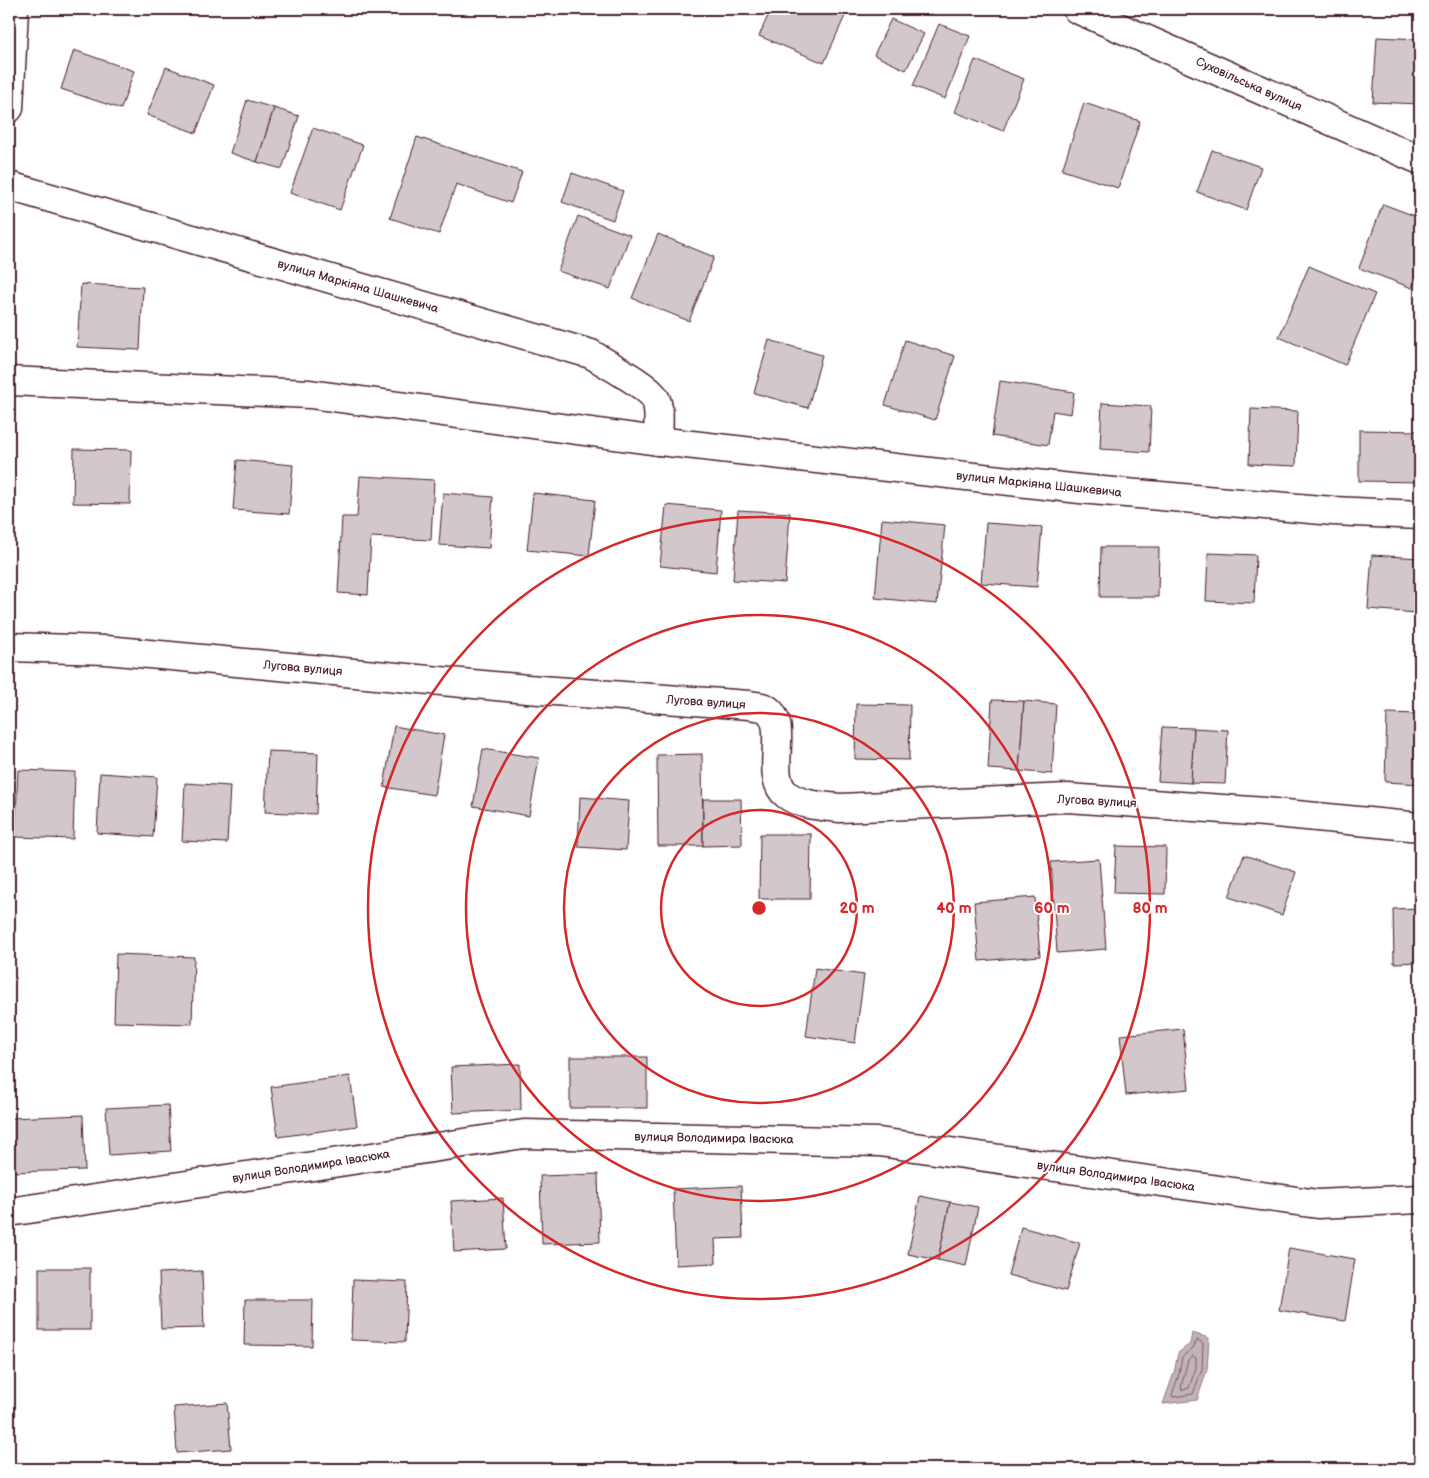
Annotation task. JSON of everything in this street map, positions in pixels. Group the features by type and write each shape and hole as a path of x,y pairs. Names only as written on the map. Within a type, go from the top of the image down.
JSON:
{"street":[{"path":"9,108 14,9"},
{"name":"Суховільська вулиця","path":"1078,9 1420,160"},
{"name":"вулиця Маркіяна Шашкевича","path":"9,186 591,354 642,386 654,398 658,413 658,441"},
{"name":"вулиця Маркіяна Шашкевича","path":"9,381 310,394 658,441 1080,489 1333,511 1420,516"},
{"name":"Лугова вулиця","path":"9,647 106,650 527,689 749,704 765,709 771,714 775,722 777,735 776,778 780,788 788,796 806,804 840,808 1068,798 1265,812 1420,827"},
{"name":"вулиця Володимира Івасюка","path":"9,1212 524,1134 879,1142 1318,1204 1420,1199"}],"water":[{"path":"1192,1333 1209,1338 1207,1370 1197,1400 1163,1404 1174,1373 1178,1353 1190,1344"}],"building":[{"path":"771,9 848,9 824,63 759,36"},
{"path":"891,19 924,34 906,70 874,55"},
{"path":"939,24 970,36 945,99 913,86"},
{"path":"1377,37 1420,39 1420,104 1373,102"},
{"path":"74,50 134,71 121,109 61,89"},
{"path":"975,60 1024,79 1003,131 955,112"},
{"path":"166,67 214,85 196,133 147,115"},
{"path":"247,100 274,108 257,162 230,153"},
{"path":"1084,103 1140,121 1118,188 1062,170"},
{"path":"274,108 299,116 282,169 257,162"},
{"path":"313,128 363,145 340,210 290,193"},
{"path":"417,137 522,172 511,203 456,184 439,234 390,218"},
{"path":"1212,150 1261,167 1246,210 1197,192"},
{"path":"572,173 623,191 613,220 562,202"},
{"path":"1383,204 1420,218 1420,267 1412,288 1359,268"},
{"path":"578,216 630,235 610,289 558,271"},
{"path":"658,234 714,257 689,321 632,298"},
{"path":"1309,266 1375,294 1345,365 1279,337"},
{"path":"81,284 143,287 140,350 77,347"},
{"path":"769,340 822,355 808,408 754,393"},
{"path":"905,340 955,356 935,420 885,405"},
{"path":"1000,381 1074,392 1071,414 1053,411 1048,445 992,436"},
{"path":"1102,403 1151,406 1149,452 1100,449"},
{"path":"1251,409 1298,411 1296,466 1249,464"},
{"path":"1359,430 1420,431 1420,482 1359,481"},
{"path":"74,449 131,450 130,504 73,503"},
{"path":"237,460 293,465 289,514 233,510"},
{"path":"360,476 434,480 431,540 371,537 368,595 338,593 342,517 357,517"},
{"path":"443,493 493,497 489,548 439,545"},
{"path":"533,493 595,500 589,556 527,550"},
{"path":"666,505 721,510 716,572 660,566"},
{"path":"738,510 790,513 785,583 733,580"},
{"path":"882,519 945,525 937,604 875,598"},
{"path":"986,523 1042,527 1037,587 981,583"},
{"path":"1101,547 1159,547 1158,597 1100,597"},
{"path":"1208,553 1256,555 1254,603 1206,601"},
{"path":"1372,555 1420,558 1416,613 1368,609"},
{"path":"992,700 1024,701 1019,771 988,769"},
{"path":"1024,701 1056,704 1052,774 1019,771"},
{"path":"856,704 910,705 909,760 855,759"},
{"path":"1387,713 1420,714 1420,784 1385,782"},
{"path":"394,726 444,735 434,795 384,787"},
{"path":"1162,727 1194,728 1191,783 1158,781"},
{"path":"1194,728 1228,730 1225,784 1191,783"},
{"path":"483,749 539,758 529,816 473,806"},
{"path":"268,751 318,753 316,814 265,812"},
{"path":"702,754 703,846 658,846 657,755"},
{"path":"18,770 75,772 73,839 15,837"},
{"path":"100,773 157,777 153,837 97,833"},
{"path":"185,783 230,786 227,843 182,841"},
{"path":"580,797 629,801 626,850 578,847"},
{"path":"703,799 741,799 742,845 703,846"},
{"path":"760,834 811,834 810,899 759,899"},
{"path":"1116,846 1166,847 1165,894 1114,893"},
{"path":"1244,855 1296,872 1282,915 1229,897"},
{"path":"1099,859 1106,949 1057,953 1051,862"},
{"path":"1035,897 1040,956 979,961 974,902"},
{"path":"1420,908 1420,962 1394,963 1393,909"},
{"path":"116,954 194,957 192,1024 114,1022"},
{"path":"815,968 864,975 855,1043 806,1036"},
{"path":"1183,1029 1189,1089 1126,1095 1120,1035"},
{"path":"570,1057 647,1057 647,1108 570,1108"},
{"path":"520,1064 521,1110 453,1113 451,1067"},
{"path":"350,1076 357,1126 278,1137 271,1087"},
{"path":"168,1105 171,1151 109,1155 106,1108"},
{"path":"83,1115 85,1170 10,1172 9,1118"},
{"path":"598,1174 600,1242 542,1244 540,1176"},
{"path":"741,1186 743,1238 715,1239 716,1263 676,1265 673,1189"},
{"path":"920,1196 950,1202 938,1260 908,1254"},
{"path":"503,1198 506,1249 454,1252 451,1201"},
{"path":"950,1202 978,1207 966,1266 938,1260"},
{"path":"1021,1227 1080,1243 1066,1291 1008,1275"},
{"path":"1289,1248 1355,1259 1345,1321 1279,1310"},
{"path":"39,1268 90,1268 90,1330 39,1330"},
{"path":"202,1271 204,1328 161,1329 159,1273"},
{"path":"353,1280 407,1282 405,1342 351,1340"},
{"path":"245,1300 313,1300 312,1346 244,1345"},
{"path":"227,1403 231,1449 177,1453 174,1407"}]}
